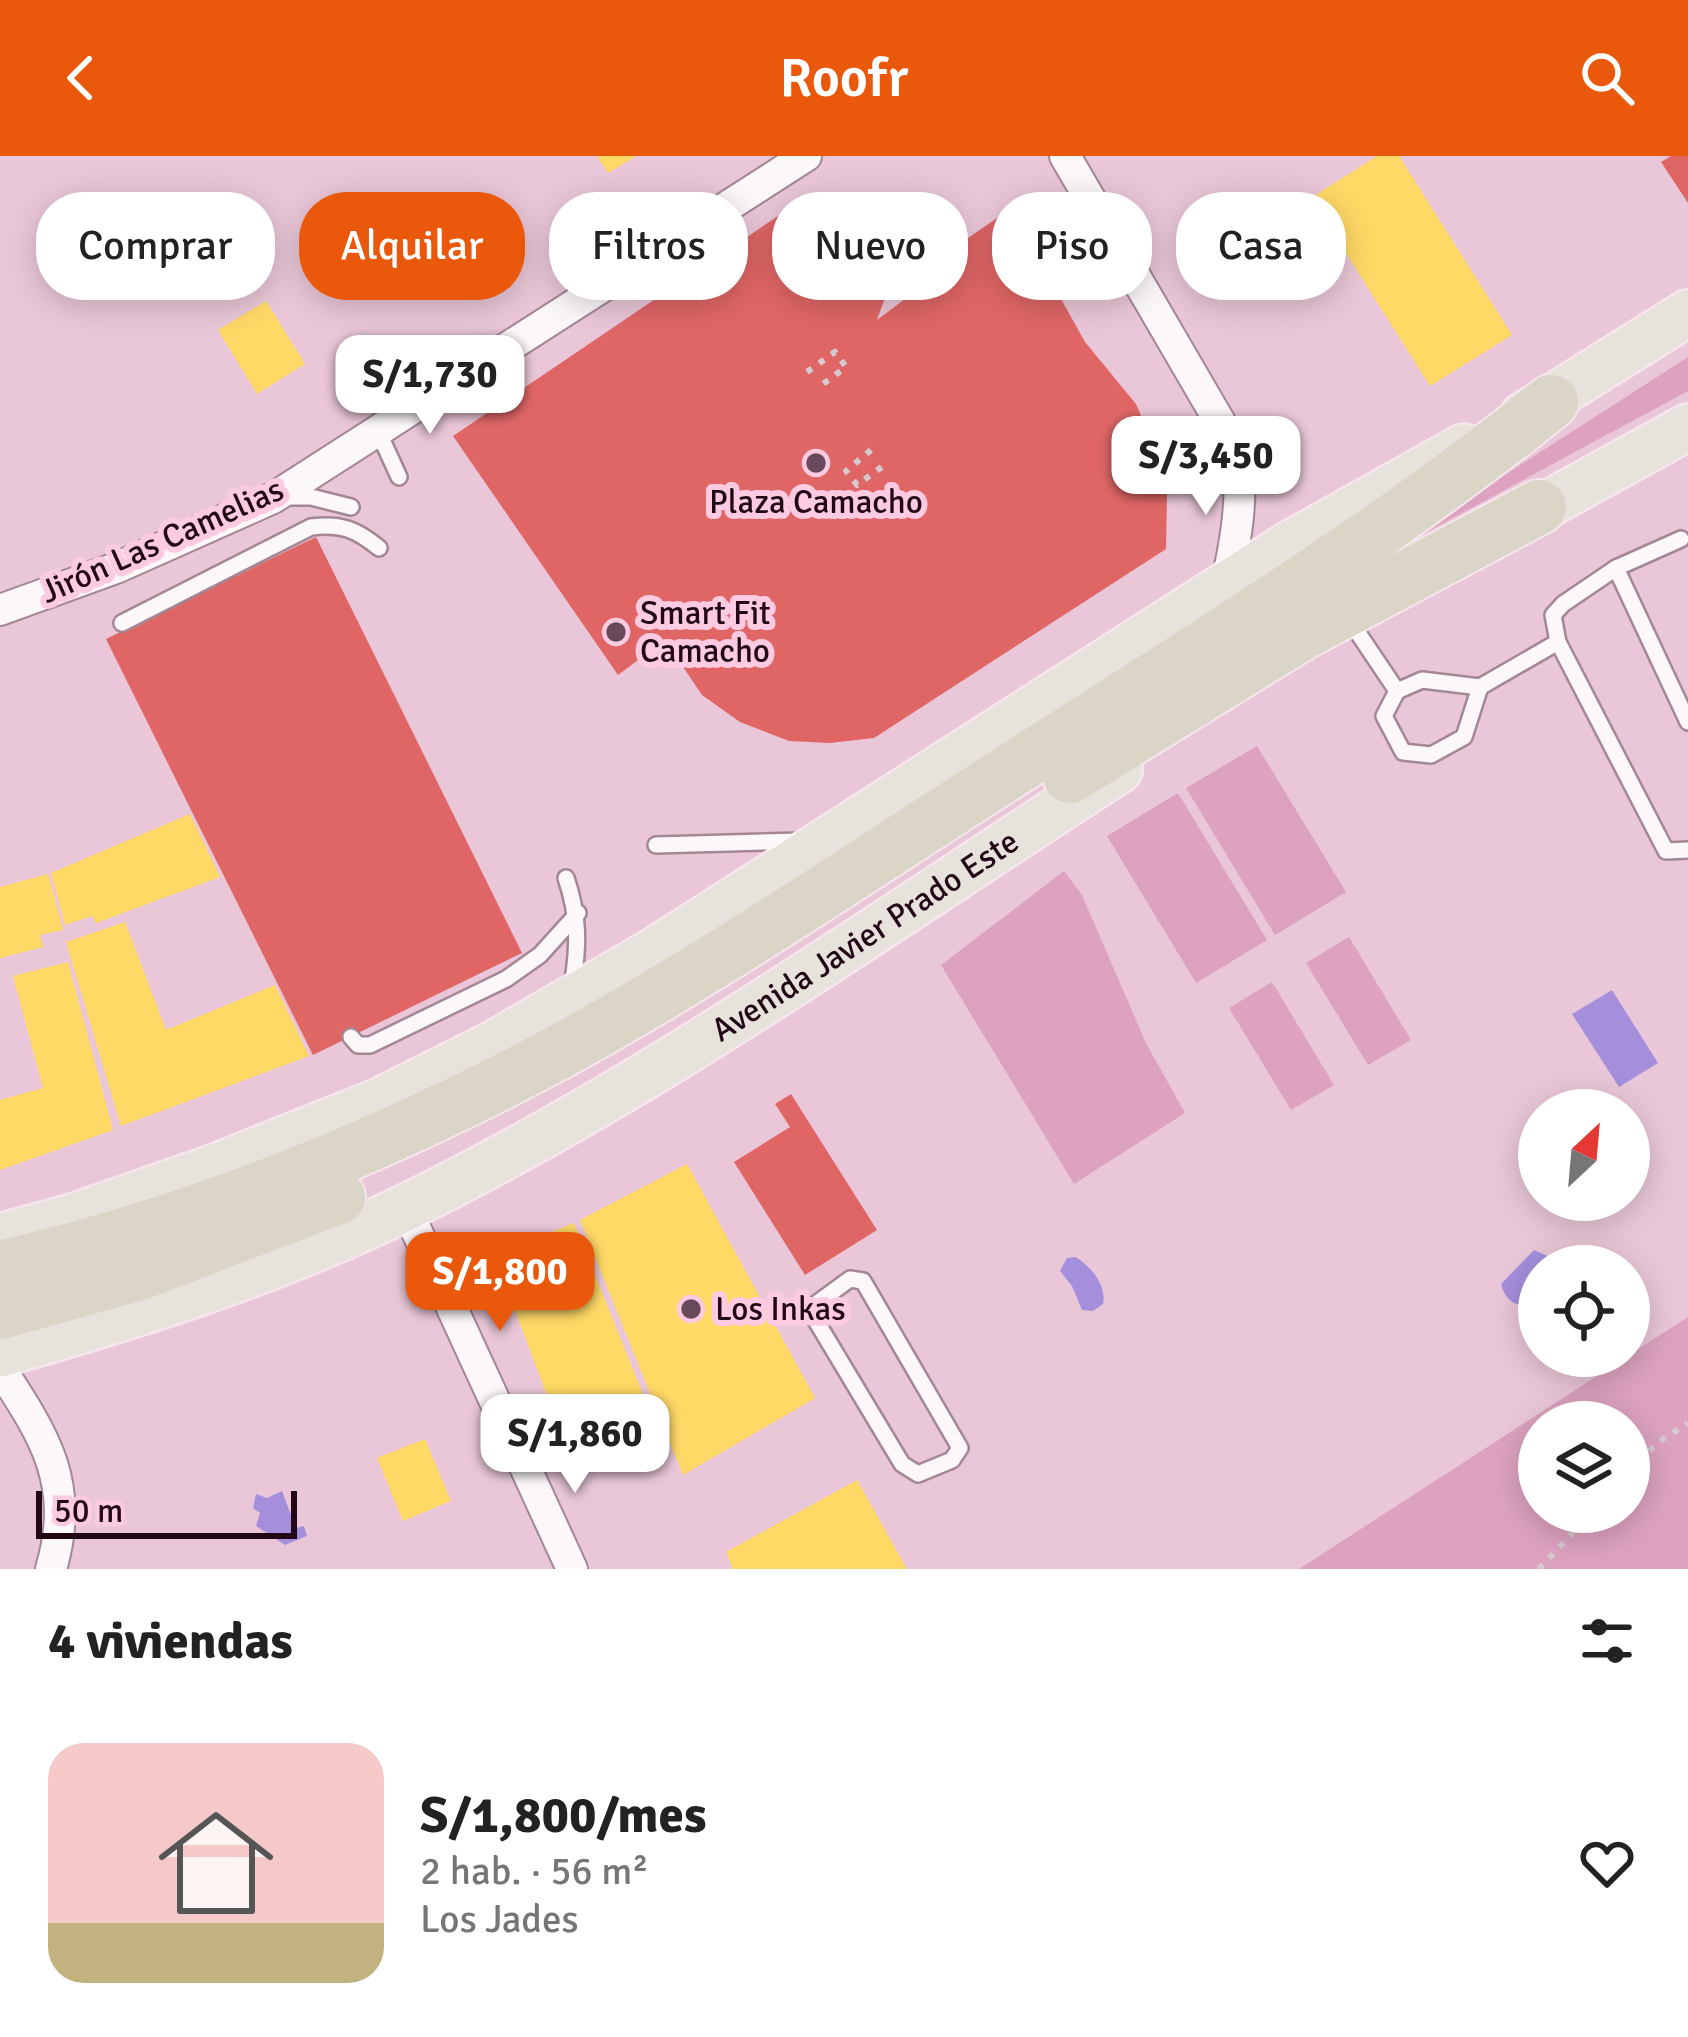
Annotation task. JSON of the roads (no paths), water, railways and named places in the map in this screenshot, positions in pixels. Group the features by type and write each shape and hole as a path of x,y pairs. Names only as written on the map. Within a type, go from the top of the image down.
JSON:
{"highway":[{"path":"0,1312 137,1274 334,1199 441,1150 568,1043 749,936 1306,581 1459,476 1551,402"},
{"path":"0,1268 135,1231 281,1180 464,1101 1300,634 1539,508"}],"main road":[{"path":"0,1237 195,1174 376,1103 568,1043 828,841 1367,498 1551,402 1688,313"},
{"name":"Avenida Javier Prado Este","path":"0,1354 260,1272 406,1208 584,1112 1350,621 1539,508 1688,427"}],"street":[{"name":"Jirón Las Camelias","path":"0,610 116,568 273,498 806,156"},
{"path":"1065,156 1238,453 1242,490 1226,586"},
{"path":"406,1208 572,1569"},
{"path":"0,1368 52,1454 61,1522 50,1569"}],"lane":[{"path":"378,431 399,477"},
{"path":"273,498 311,497 351,507"},
{"path":"122,622 310,527 337,523 379,548"},
{"path":"1681,539 1616,568 1553,615 1558,642 1666,851 1688,850"},
{"path":"1616,568 1688,722"},
{"path":"1350,621 1396,691"},
{"path":"1480,687 1464,737 1431,755 1403,752 1384,716 1396,691 1422,680 1480,687 1558,642"},
{"path":"656,845 828,841"},
{"path":"566,878 578,913 568,1043"},
{"path":"351,1037 358,1045 370,1045 506,979 540,955 578,913"},
{"path":"850,1279 863,1281 960,1448 952,1460 919,1474 902,1463 809,1309 850,1279"}],"place":[{"name":"Plaza Camacho","path":"816,463"},
{"name":"Smart Fit Camacho","path":"616,632"},
{"name":"Los Inkas","path":"691,1309"}]}
